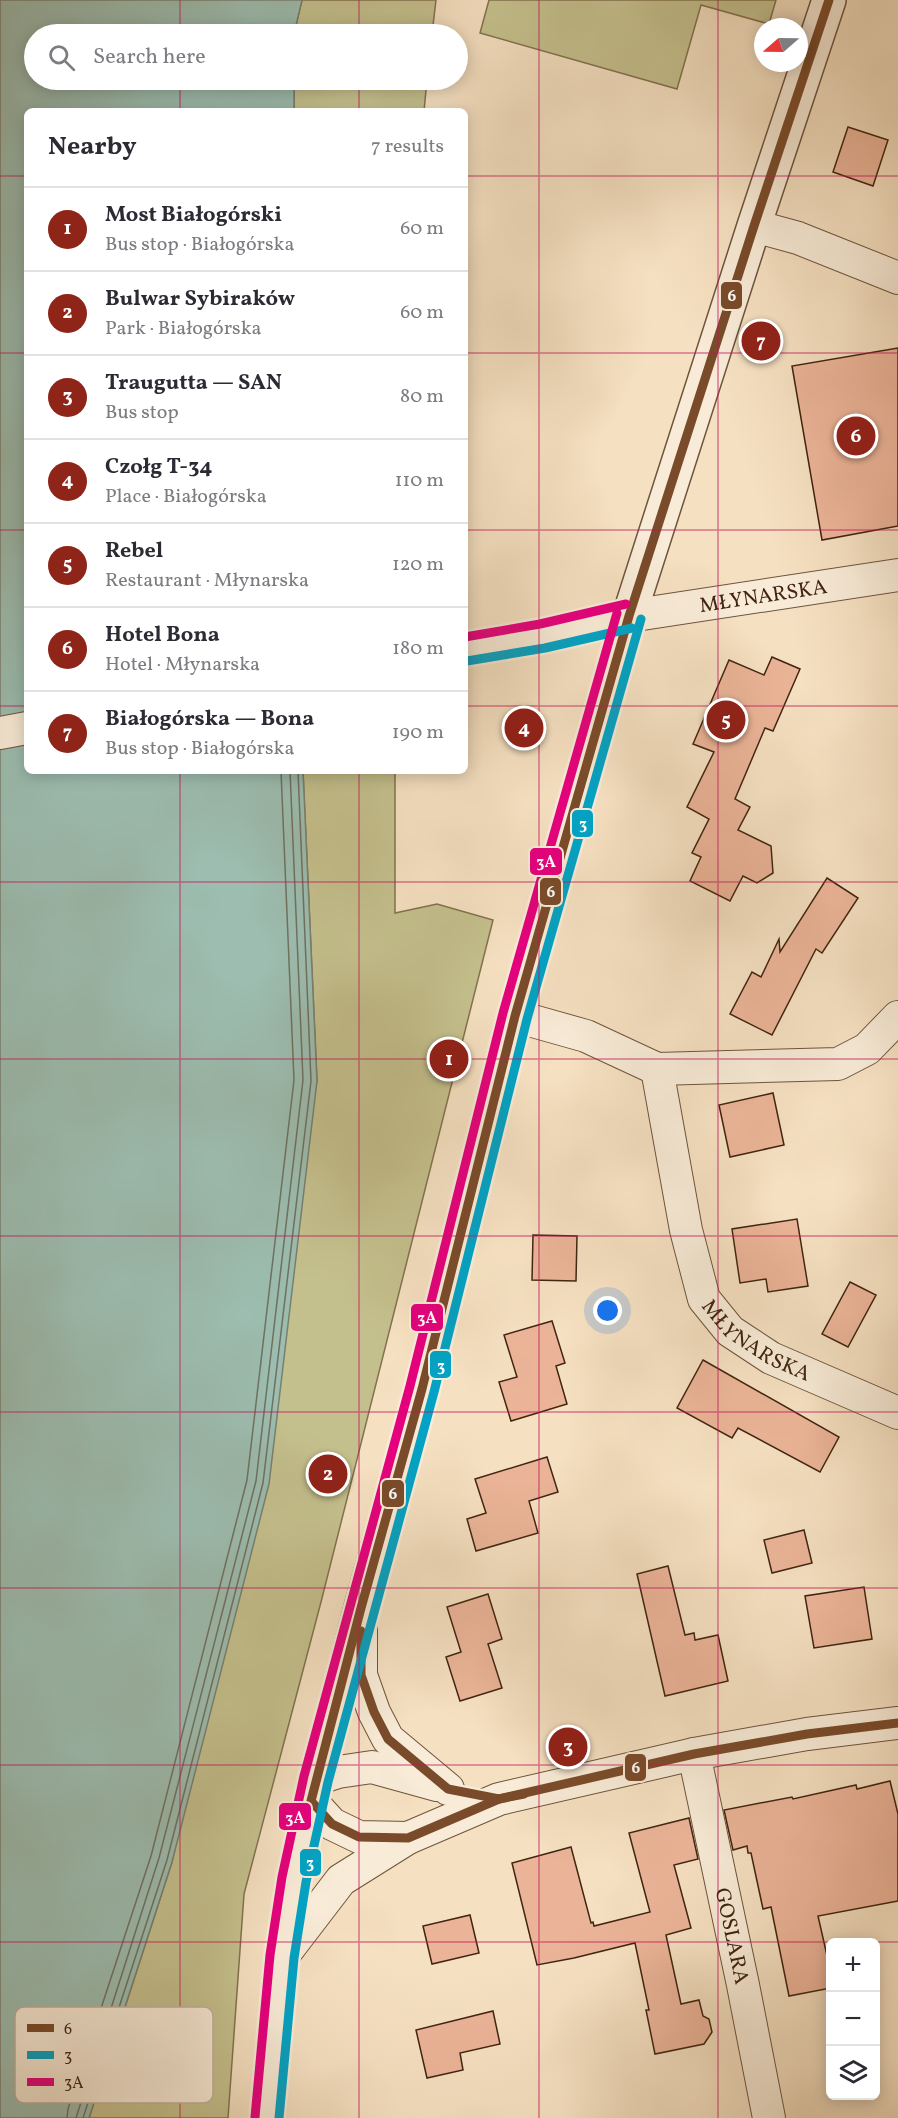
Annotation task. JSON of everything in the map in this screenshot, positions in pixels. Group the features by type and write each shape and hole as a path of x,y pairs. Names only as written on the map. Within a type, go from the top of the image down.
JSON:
{"street":[{"path":"267,2118 282,1957 294,1880 314,1790 361,1608 422,1389 515,1016 629,616 829,0"},
{"path":"754,226 798,238 898,278"},
{"name":"MŁYNARSKA","path":"468,648 542,636 629,616 898,575"},
{"path":"0,733 24,729"},
{"path":"515,1016 586,1036 657,1069 838,1064 867,1049 898,1017"},
{"name":"MŁYNARSKA","path":"657,1069 686,1230 704,1299 729,1331 771,1358 898,1413"},
{"path":"361,1608 361,1675 374,1712 388,1739 448,1789"},
{"path":"282,1957 341,1880 408,1838 499,1799 694,1754 807,1734 898,1723"},
{"name":"GOSLARA","path":"694,1754 744,1985 769,2118"},
{"path":"314,1790 338,1772 372,1767 448,1789 499,1799"},
{"path":"314,1790 332,1824 359,1837 408,1838"}],"shaded area":[{"path":"302,0 436,0 433,24 296,24"},
{"path":"489,0 776,0 771,18 754,20 701,5 677,89 480,33"},
{"path":"294,90 426,90 424,108 294,108"},
{"path":"303,774 395,774 395,913 437,904 493,920 321,1602 244,1894 228,2118 89,2118 94,2103 213,2103 213,2007 125,2007 172,1862 317,1081"}],"water":[{"path":"0,0 302,0 296,24 24,24 24,90 294,90 294,108 24,108 24,774 303,774 317,1081 269,1484 172,1862 125,2007 15,2007 15,2103 94,2103 89,2118 0,2118"}],"building":[{"path":"848,127 888,140 873,186 833,172"},
{"path":"898,348 898,526 822,540 792,366"},
{"path":"772,657 800,669 773,731 765,728 735,799 750,807 738,830 771,846 773,873 757,883 743,876 730,901 690,881 701,857 692,853 709,819 687,807 714,752 693,744 729,660 764,675"},
{"path":"827,878 858,898 822,953 816,949 772,1035 730,1014 752,972 761,977 779,939 780,952"},
{"path":"773,1093 784,1145 730,1157 719,1105"},
{"path":"797,1219 808,1286 768,1292 766,1279 740,1283 732,1229"},
{"path":"533,1235 577,1236 576,1281 532,1280"},
{"path":"850,1282 876,1295 848,1347 822,1334"},
{"path":"552,1321 565,1363 556,1366 567,1404 511,1421 499,1382 517,1377 504,1335"},
{"path":"703,1360 839,1437 820,1472 738,1428 732,1438 677,1408"},
{"path":"547,1457 558,1492 529,1501 538,1533 476,1551 467,1519 486,1513 475,1479"},
{"path":"804,1530 812,1563 772,1573 764,1540"},
{"path":"668,1566 685,1635 694,1633 695,1640 718,1635 728,1681 665,1696 637,1574"},
{"path":"864,1587 872,1639 814,1648 805,1596"},
{"path":"488,1594 502,1639 488,1644 502,1688 460,1701 446,1657 461,1652 447,1607"},
{"path":"890,1781 898,1814 898,1901 818,1916 826,1951 826,1989 789,1996 771,1907 763,1909 751,1853 748,1853 747,1846 733,1850 724,1810 792,1797 793,1799 856,1785 857,1789"},
{"path":"689,1818 698,1859 674,1865 691,1928 666,1935 681,2004 699,2000 703,2016 709,2019 712,2032 704,2044 655,2054 646,2010 649,2010 635,1943 537,1965 512,1863 571,1847 591,1923 593,1922 594,1926 650,1912 629,1833"},
{"path":"470,1915 479,1953 432,1964 423,1926"},
{"path":"493,2011 500,2044 460,2053 463,2070 427,2078 416,2030"}],"transit line":[{"name":"6","path":"829,0 629,616 515,1016 422,1389 361,1608 311,1801 332,1824 359,1837 408,1838 499,1799 694,1754 807,1734 898,1723"},
{"name":"3A","path":"468,636 540,624 626,604"},
{"name":"3A","path":"255,2117 270,1955 282,1877 304,1776 410,1386 503,1013 617,613"},
{"name":"3","path":"279,2118 294,1958 306,1882 328,1782 434,1392 527,1019 641,619"},
{"name":"3","path":"468,661 545,648 632,628"},
{"name":"6","path":"361,1631 361,1675 374,1712 388,1739 448,1789 499,1799 524,1794"}],"place":[{"name":"Białogórska — Bona","path":"761,341"},
{"name":"Hotel Bona","path":"856,436"},
{"name":"Rebel","path":"726,720"},
{"name":"Czołg T-34","path":"524,728"},
{"name":"Most Białogórski","path":"449,1059"},
{"name":"Bulwar Sybiraków","path":"328,1474"},
{"name":"Traugutta — SAN","path":"568,1747"}]}
